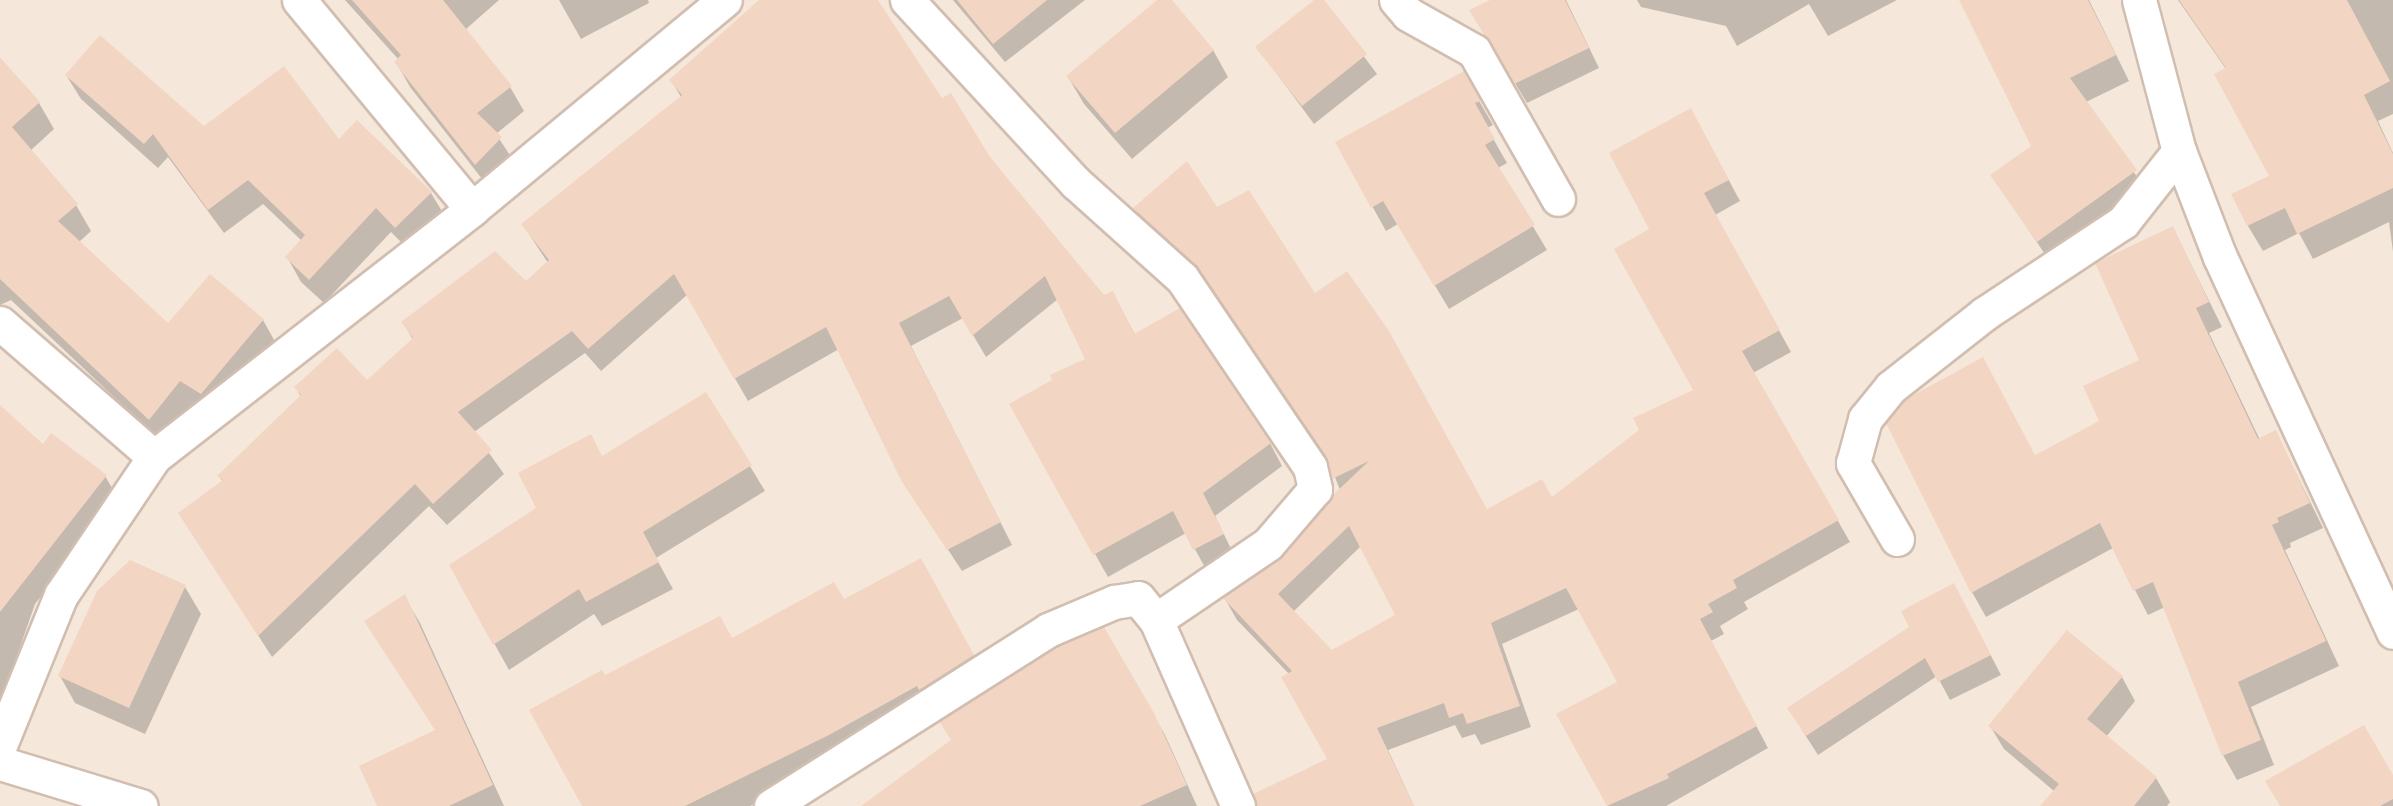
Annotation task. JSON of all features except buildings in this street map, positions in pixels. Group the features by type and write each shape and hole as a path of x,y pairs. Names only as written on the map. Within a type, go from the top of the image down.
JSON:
{"street":[{"path":"299,0 472,209"},
{"path":"0,745 61,595 154,457 472,209 725,0"},
{"path":"907,0 1076,183 1182,278 1310,467 1315,489 1268,544 1156,620"},
{"path":"1396,0 1408,14 1474,51 1558,199"},
{"path":"2139,0 2179,151 2220,257 2390,619"},
{"path":"1897,538 1852,463 1865,419 1892,387 1984,314 2123,222 2179,151"},
{"path":"0,323 154,457"},
{"path":"771,806 1048,630 1114,602 1138,598 1156,620 1238,806"},
{"path":"0,763 141,806"}],"shaded area":[{"path":"0,0 2393,0 2393,806 0,806"}]}
